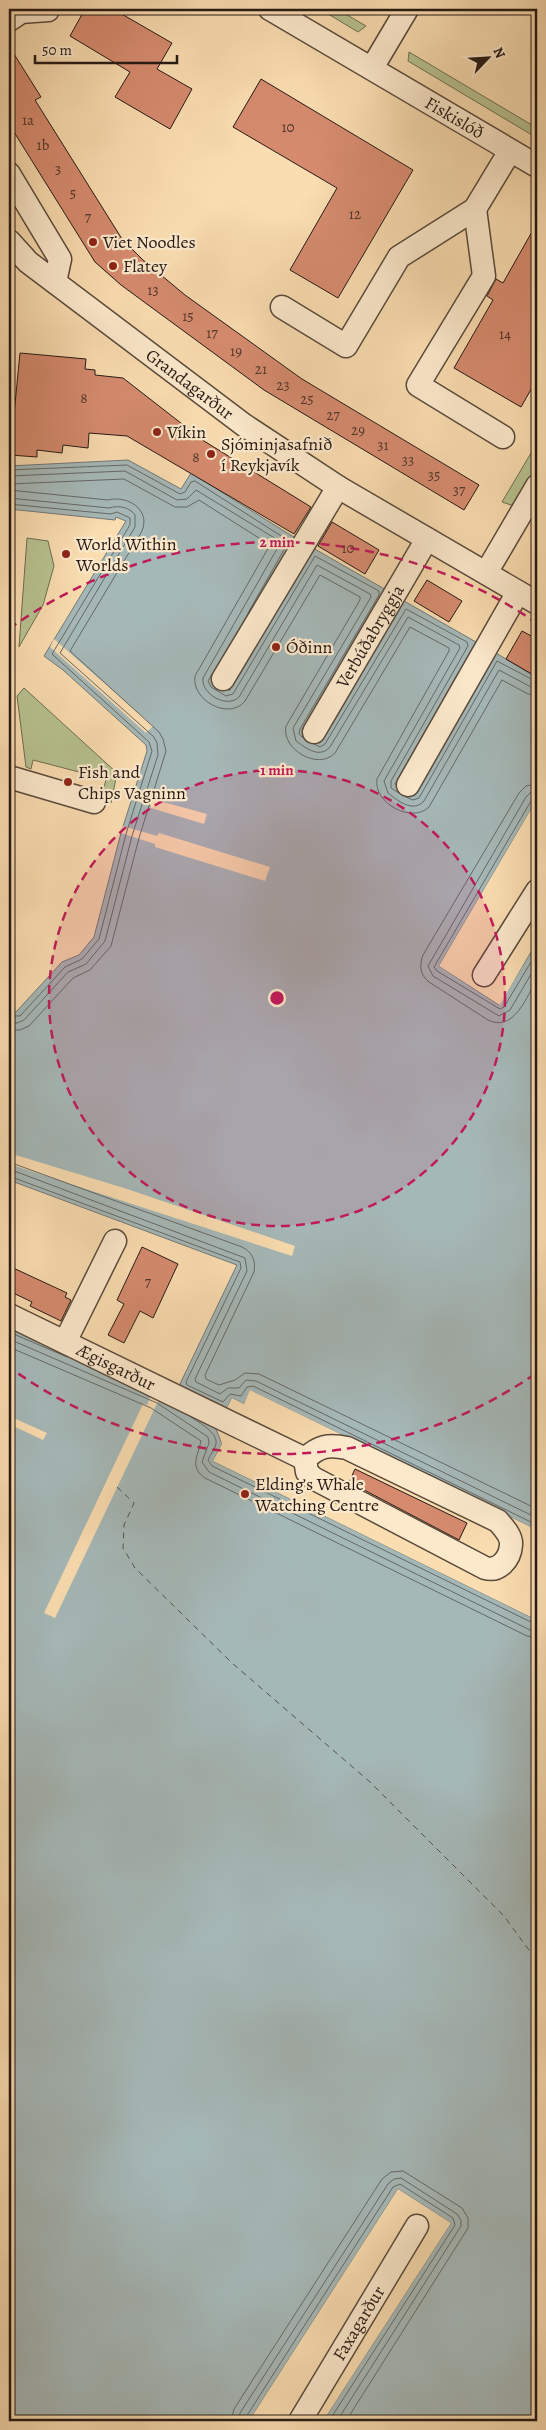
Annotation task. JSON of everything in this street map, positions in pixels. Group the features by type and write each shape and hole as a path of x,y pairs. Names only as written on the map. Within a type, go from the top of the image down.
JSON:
{"street":[{"name":"Fiskislóð","path":"270,9 537,166"},
{"path":"372,68 407,9"},
{"path":"9,20 21,12 48,10"},
{"path":"282,307 346,346 399,257 475,208 510,150"},
{"path":"9,174 60,259 55,282"},
{"path":"475,208 484,276 418,386 503,437"},
{"name":"Grandagarður","path":"9,241 28,262 244,425 338,487 537,603"},
{"path":"486,573 537,486"},
{"path":"223,679 338,487"},
{"name":"Verbúðabryggja","path":"314,732 427,539"},
{"path":"408,784 518,592"},
{"path":"9,777 94,802"},
{"path":"484,976 537,891"},
{"path":"65,1342 115,1241"},
{"name":"Ægisgarður","path":"9,1315 305,1459"},
{"path":"327,1444 347,1448 498,1521 509,1536 511,1545 504,1562 498,1568 485,1568 314,1478 307,1472 305,1459 314,1451 327,1444"},
{"name":"Faxagarður","path":"300,2421 417,2226"}],"green space":[{"path":"320,9 337,9 366,26 358,32"},
{"path":"409,52 537,128 537,138 408,61"},
{"path":"537,443 537,467 514,506 502,502"},
{"path":"27,538 48,541 54,566 43,605 19,647"},
{"path":"24,688 117,773 111,803 101,801 106,779 33,760 31,769 26,767 17,696"}],"water":[{"path":"128,460 181,489 191,473 297,539 229,691 313,548 388,591 320,742 404,601 476,642 395,784 414,796 496,653 537,678 537,799 439,966 499,1005 537,942 537,1530 251,1391 244,1404 232,1398 226,1410 179,1386 237,1265 9,1180 9,1012 16,1012 62,962 79,955 94,937 121,833 147,751 146,745 63,670 44,656 126,521 116,517 115,520 9,509 9,466"},
{"path":"9,1327 172,1398 216,1429 222,1444 213,1461 537,1620 537,2421 323,2421 451,2223 398,2189 249,2421 9,2421"}],"pier":[{"path":"54,639 153,726 146,733 50,647"},
{"path":"134,794 207,814 204,824 151,808 151,805 132,800"},
{"path":"537,799 537,804 442,965 499,1001 537,940 500,1005 439,966"},
{"path":"123,826 157,836 159,833 270,867 265,881 155,847 155,844 121,833"},
{"path":"9,1153 124,1188 295,1246 292,1256 9,1164"},
{"path":"154,1389 162,1393 55,1618 44,1613 143,1404 147,1405"},
{"path":"250,1390 537,1530 537,1533 251,1394 245,1406 233,1402 228,1411 225,1412 232,1398 244,1404"},
{"path":"9,1416 47,1433 43,1440 9,1424"},
{"path":"218,1427 224,1444 216,1460 537,1618 537,1620 213,1461 222,1444"},
{"path":"398,2189 451,2223 323,2421 321,2421 447,2223 399,2192 252,2421 249,2421"}],"building":[{"path":"85,9 113,9 172,43 157,69 192,89 170,129 115,97 130,72 70,36"},
{"path":"9,46 41,97 35,100 122,239 143,260 185,295 302,379 479,485 464,510 264,390 121,285 95,262 9,124"},
{"path":"261,79 413,170 338,298 290,270 337,188 233,127"},
{"path":"537,223 537,379 521,407 454,368 493,300 487,296 496,279 503,283"},
{"path":"20,353 86,359 85,369 95,370 95,375 123,378 204,441 311,507 294,534 127,436 89,433 88,448 63,445 62,453 37,450 37,457 10,455"},
{"path":"332,522 379,550 365,574 318,546"},
{"path":"427,580 462,601 449,622 414,601"},
{"path":"522,631 537,639 537,677 506,659"},
{"path":"142,1247 178,1264 153,1318 140,1311 124,1343 108,1335 124,1304 117,1300"},
{"path":"9,1266 67,1293 65,1297 71,1300 61,1321 30,1306 32,1302 9,1291"},
{"path":"355,1469 467,1523 459,1540 349,1482"}],"ferry route":[{"path":"117,1487 134,1503 124,1525 123,1548 135,1568 232,1663 370,1782 504,1916 537,1961"}],"place":[{"name":"Viet Noodles","path":"93,242"},
{"name":"Flatey","path":"113,266"},
{"name":"Víkin","path":"157,432"},
{"name":"Sjóminjasafnið í Reykjavík","path":"211,454"},
{"name":"World Within Worlds","path":"66,554"},
{"name":"Óðinn","path":"276,647"},
{"name":"Fish and Chips Vagninn","path":"68,782"},
{"name":"Elding’s Whale Watching Centre","path":"245,1494"}]}
